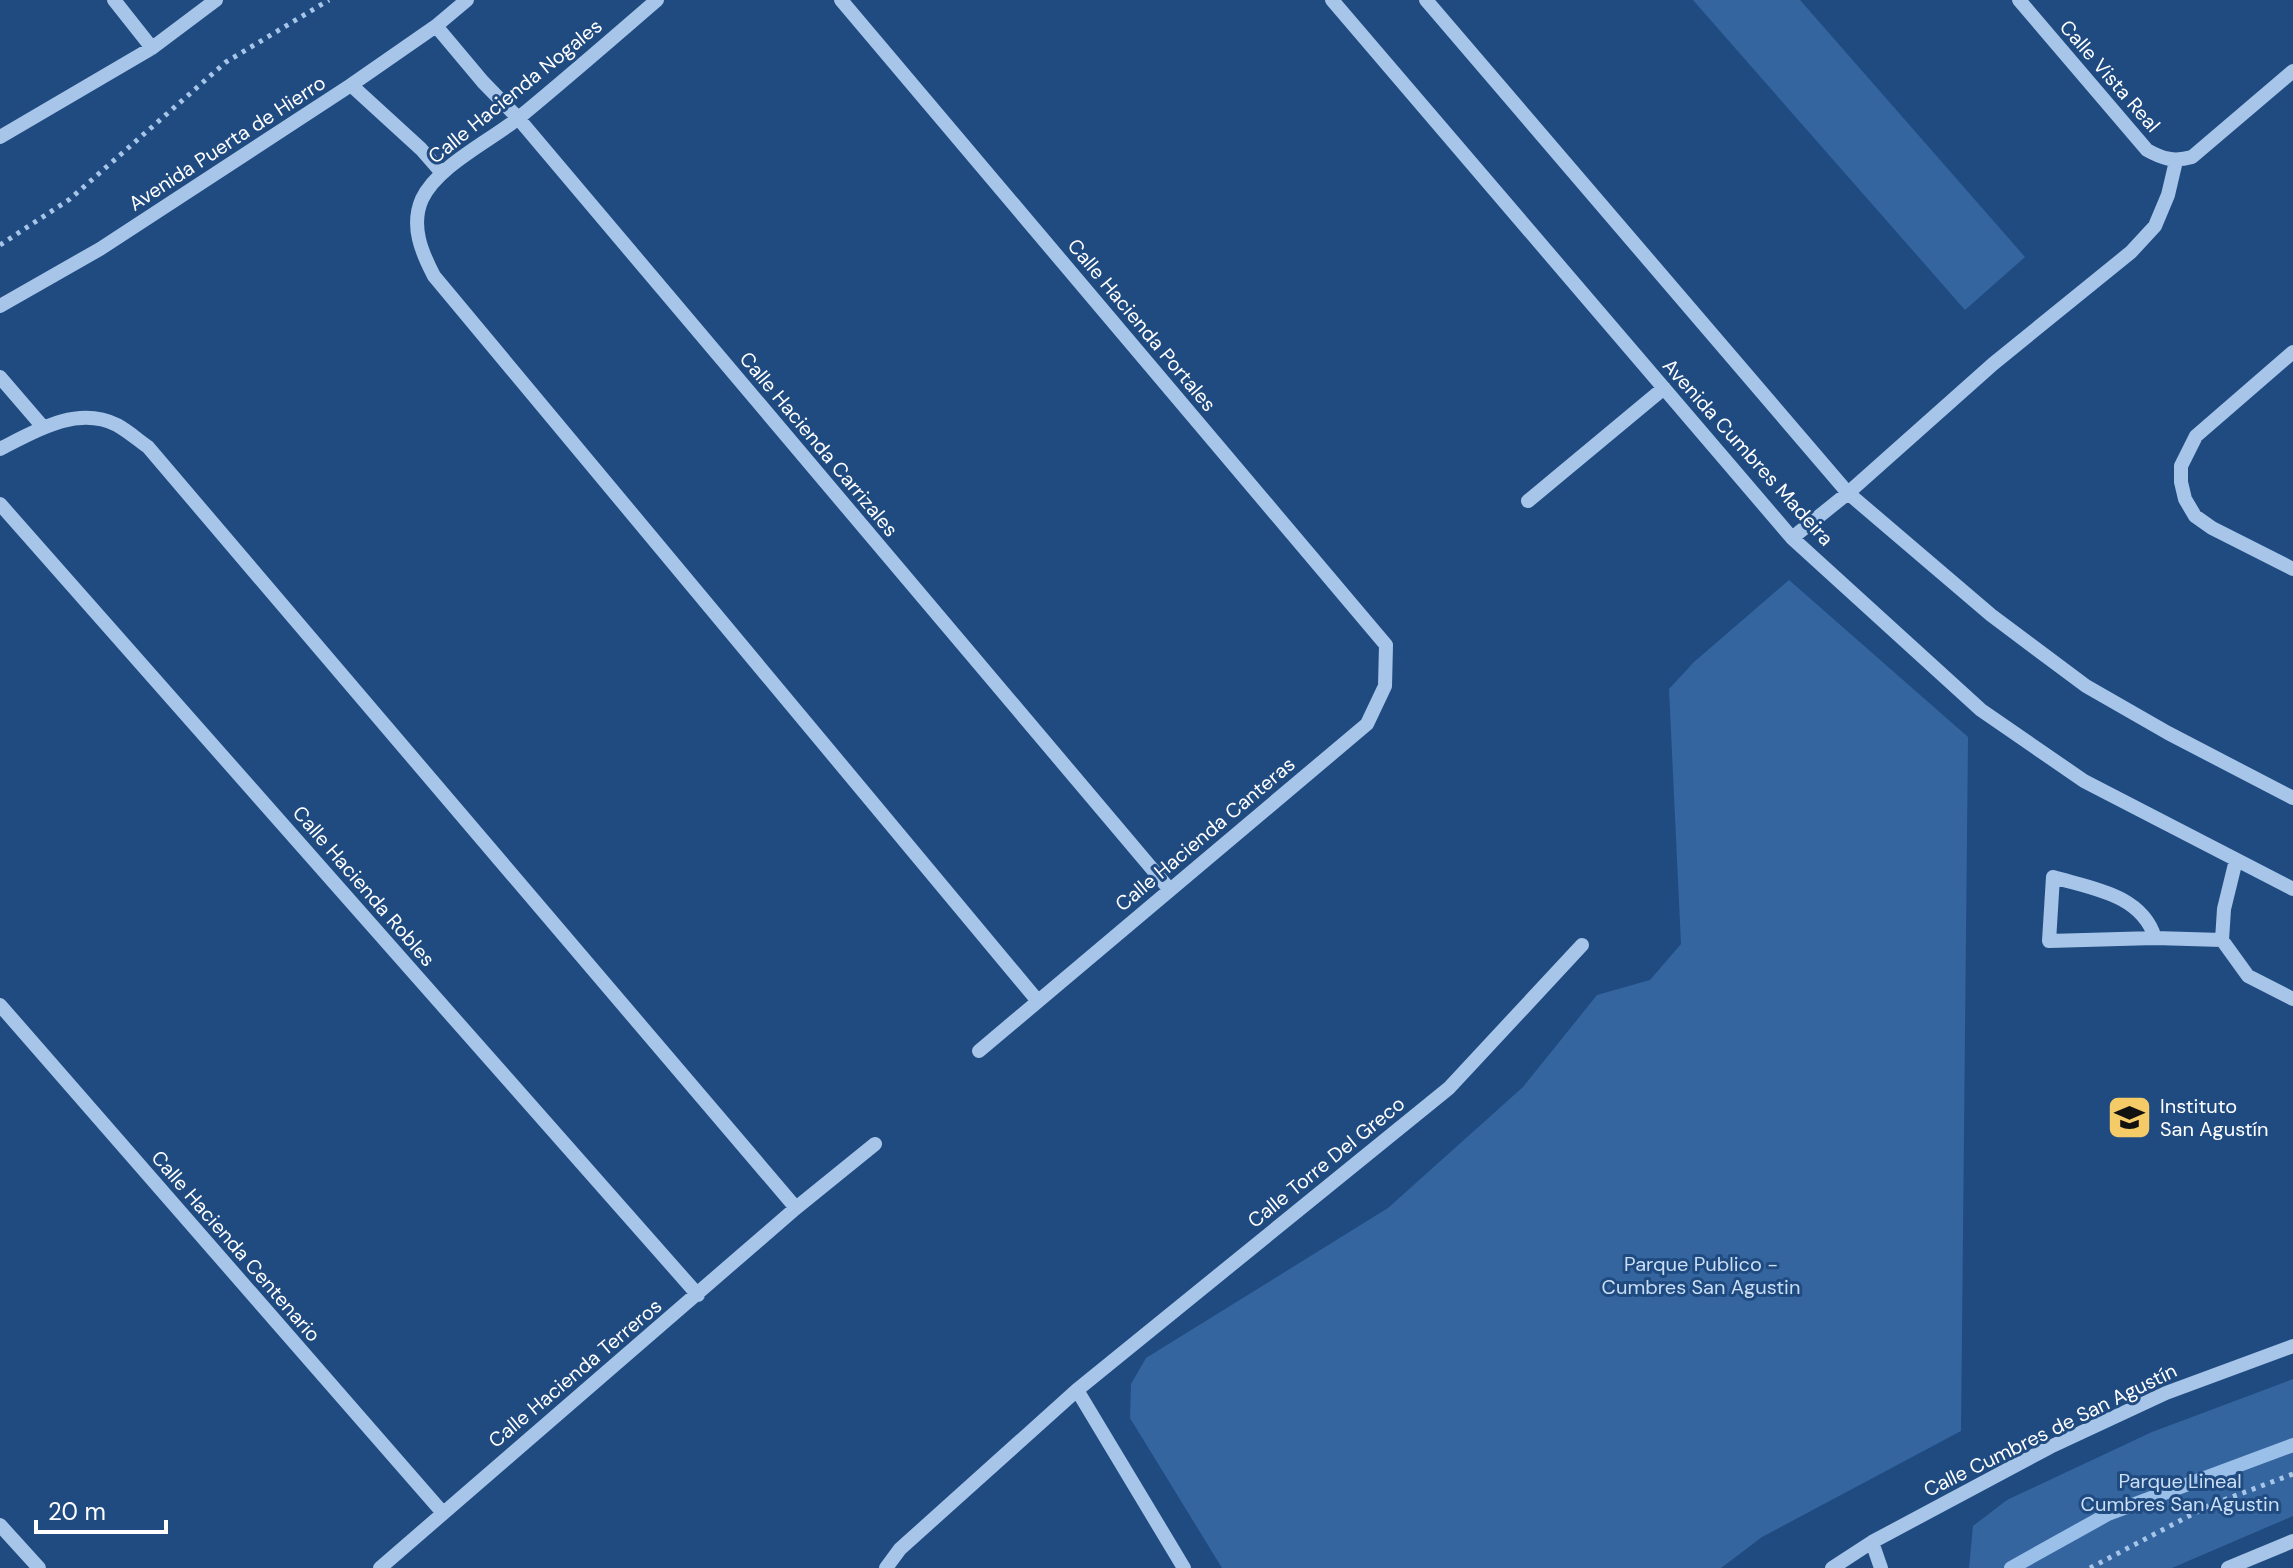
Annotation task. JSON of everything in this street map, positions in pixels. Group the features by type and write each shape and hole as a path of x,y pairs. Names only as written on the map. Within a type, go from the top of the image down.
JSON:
{"street":[{"path":"114,0 152,48"},
{"path":"0,137 152,48 216,0"},
{"name":"Avenida Puerta de Hierro","path":"0,306 100,249 351,85 436,26 467,0"},
{"name":"Calle Hacienda Nogales","path":"657,0 518,118 442,173 422,200 417,226 420,247 434,276 1037,1000"},
{"name":"Calle Hacienda Portales","path":"841,0 1386,645 1385,686"},
{"name":"Avenida Cumbres Madeira","path":"1332,0 1792,538 1981,710 2084,781 2293,889"},
{"path":"1426,0 1848,493 1991,615 2086,686 2293,798"},
{"name":"Calle Vista Real","path":"2019,0 2147,150 2176,161"},
{"name":"Calle Hacienda Carrizales","path":"436,26 518,118 1170,890"},
{"path":"1792,538 1848,493 1993,364 2131,252 2155,226 2168,195 2176,161 2192,157 2293,71"},
{"path":"351,85 421,149 442,173"},
{"path":"2293,352 2196,436 2181,466 2185,499 2195,516 2212,528 2293,569"},
{"path":"0,377 43,427"},
{"path":"1528,501 1664,388"},
{"path":"0,449 43,427 80,416 115,424 148,447 796,1208"},
{"name":"Calle Hacienda Robles","path":"0,504 698,1295"},
{"name":"Calle Hacienda Canteras","path":"979,1051 1367,724 1385,686"},
{"path":"2236,860 2224,909 2222,940 2248,976 2293,999"},
{"path":"2155,938 2151,924 2122,897 2053,877 2049,941 2222,940"},
{"name":"Calle Torre Del Greco","path":"886,1568 900,1549 1077,1390 1449,1088 1582,945"},
{"name":"Calle Hacienda Centenario","path":"0,1005 443,1513"},
{"name":"Calle Hacienda Terreros","path":"380,1568 796,1208 875,1144"},
{"name":"Calle Cumbres de San Agustín","path":"1832,1568 1872,1542 2050,1447 2151,1399 2293,1346"},
{"path":"1077,1390 1184,1568"},
{"path":"0,1525 39,1568"},
{"path":"2228,1568 2293,1541"},
{"path":"1872,1542 1881,1568"}],"path":[{"path":"0,245 70,199 226,62 329,0"},
{"path":"2090,1568 2208,1506 2293,1474"}],"green space":[{"path":"1693,0 1800,0 2025,257 1965,310"},
{"name":"Parque Publico - Cumbres San Agustin","path":"1789,580 1968,737 1961,1431 1762,1537 1721,1568 1222,1568 1130,1418 1131,1384 1146,1358 1388,1208 1523,1087 1597,995 1650,980 1681,944 1669,689 1694,662"},
{"name":"Parque Lineal Cumbres San Agustin","path":"2293,1379 2293,1516 2172,1568 1969,1568 1973,1526 2007,1500 2152,1432"}],"waterway":[{"path":"2011,1568 2108,1514 2293,1445"}],"place":[{"name":"Instituto San Agustín","path":"2129,1117"}]}
